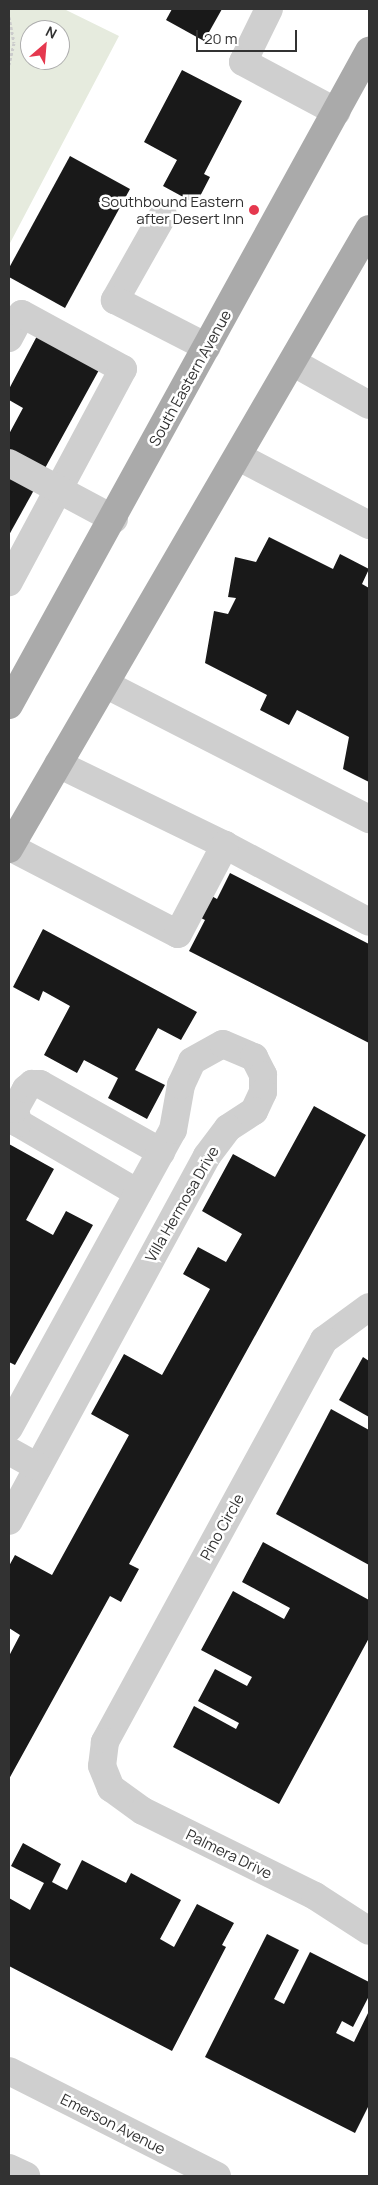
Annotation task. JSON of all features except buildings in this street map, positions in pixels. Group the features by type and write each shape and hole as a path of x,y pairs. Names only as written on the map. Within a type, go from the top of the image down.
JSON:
{"main road":[{"name":"South Eastern Avenue","path":"9,705 114,519 369,51"},
{"path":"9,848 294,363 369,229"}],"street":[{"path":"269,9 243,62 337,112"},
{"path":"162,215 115,300 207,347"},
{"path":"9,338 22,314 123,369 9,582"},
{"path":"294,363 369,405"},
{"path":"239,457 369,525"},
{"path":"9,463 114,519"},
{"path":"105,684 369,819"},
{"path":"58,764 225,845 369,922"},
{"path":"9,848 178,934 225,845"},
{"name":"Villa Hermosa Drive","path":"9,1520 186,1193 228,1128 254,1111 263,1092 263,1075 254,1057 224,1044 192,1061 182,1085 173,1130 10,1425"},
{"path":"150,1173 186,1193"},
{"name":"Pino Circle","path":"102,1766 105,1742 324,1340 369,1307"},
{"path":"9,1451 38,1467"},
{"name":"Palmera Drive","path":"102,1766 111,1788 143,1811 315,1896 369,1930"},
{"name":"Emerson Avenue","path":"9,2071 217,2176"},
{"path":"9,2168 26,2176"}],"path":[{"path":"9,17 14,43 9,64"}],"shaded area":[{"path":"9,9 64,9 119,36 9,245"}],"place":[{"name":"Southbound Eastern after Desert Inn","path":"254,210"}]}
